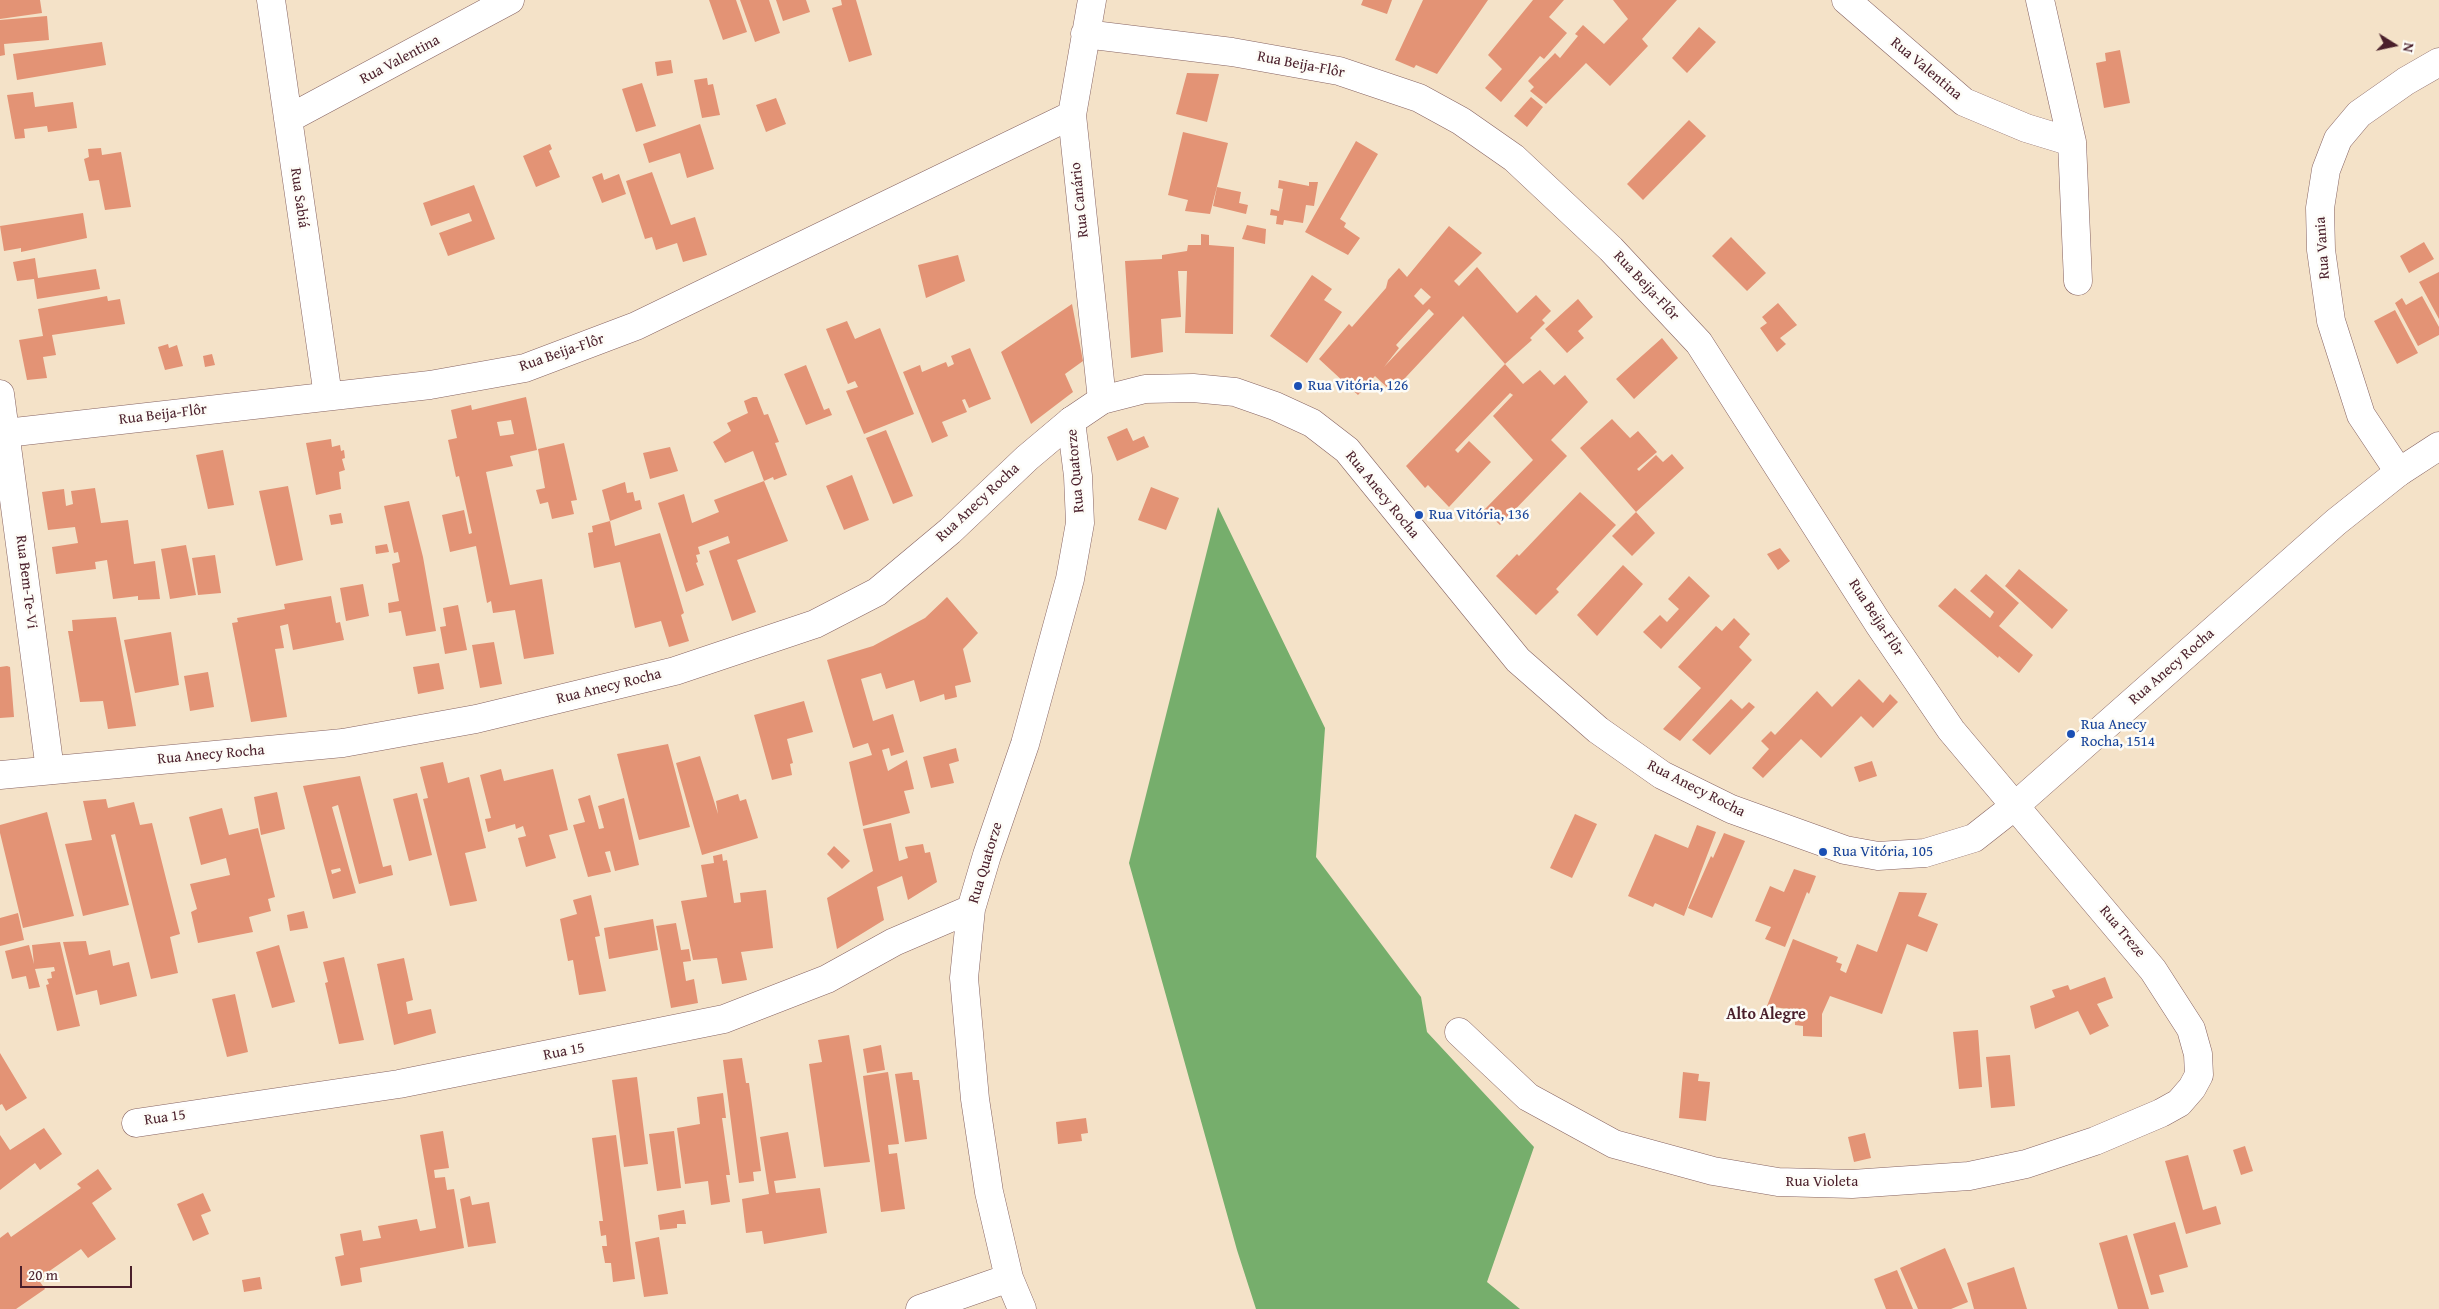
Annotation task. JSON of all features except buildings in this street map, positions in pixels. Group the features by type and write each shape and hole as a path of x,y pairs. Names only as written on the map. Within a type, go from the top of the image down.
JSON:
{"street":[{"name":"Rua Sabiá","path":"271,0 328,396"},
{"name":"Rua Valentina","path":"288,119 510,0"},
{"name":"Rua Canário","path":"1092,0 1072,115 1102,400"},
{"name":"Rua Valentina","path":"1846,0 1964,102 2026,128 2072,142"},
{"path":"2040,0 2072,142 2078,281"},
{"name":"Rua Beija-Flôr","path":"1085,34 1232,52 1339,71 1419,98 1461,120 1514,158 1611,249 1700,343 1878,623 1951,730 2016,805"},
{"name":"Rua Vania","path":"2399,472 2361,415 2331,321 2321,250 2320,208 2326,170 2338,139 2359,114 2406,81 2439,62"},
{"name":"Rua Beija-Flôr","path":"6,433 430,385 526,368 636,326 1072,115"},
{"name":"Rua Anecy Rocha","path":"0,775 343,743 476,720 675,671 806,627 877,592 950,531 1027,458 1071,421 1102,400 1145,389 1193,388 1235,392 1275,406 1312,423 1347,450 1518,660 1606,736 1662,775 1731,809 1836,847 1878,856 1925,853 1974,838 2016,805 2336,522 2399,472 2439,446"},
{"name":"Rua Bem-Te-Vi","path":"0,394 50,770"},
{"name":"Rua Quatorze","path":"1022,1309 1008,1278 989,1192 975,1099 964,978 971,909 987,855 1025,744 1070,579 1080,523 1078,476 1071,421"},
{"name":"Rua Treze","path":"2016,805 2153,970 2191,1029 2198,1054 2199,1075"},
{"name":"Rua 15","path":"136,1123 398,1084 724,1019 827,979 894,942 971,909"},
{"name":"Rua Violeta","path":"1458,1032 1528,1097 1614,1144 1714,1171 1778,1182 1852,1184 1969,1176 2026,1164 2095,1141 2162,1113 2178,1103 2192,1088 2199,1075"},
{"path":"920,1309 1008,1278"}],"green space":[{"path":"1218,507 1325,728 1316,857 1421,997 1427,1032 1534,1147 1487,1282 1520,1309 1256,1309 1237,1250 1129,863"}],"place":[{"name":"Rua Vitória, 126","path":"1298,386"},
{"name":"Rua Vitória, 136","path":"1419,515"},
{"name":"Rua Anecy Rocha, 1514","path":"2071,734"},
{"name":"Rua Vitória, 105","path":"1823,852"}],"district":[{"name":"Alto Alegre","path":"1766,1015"}]}
